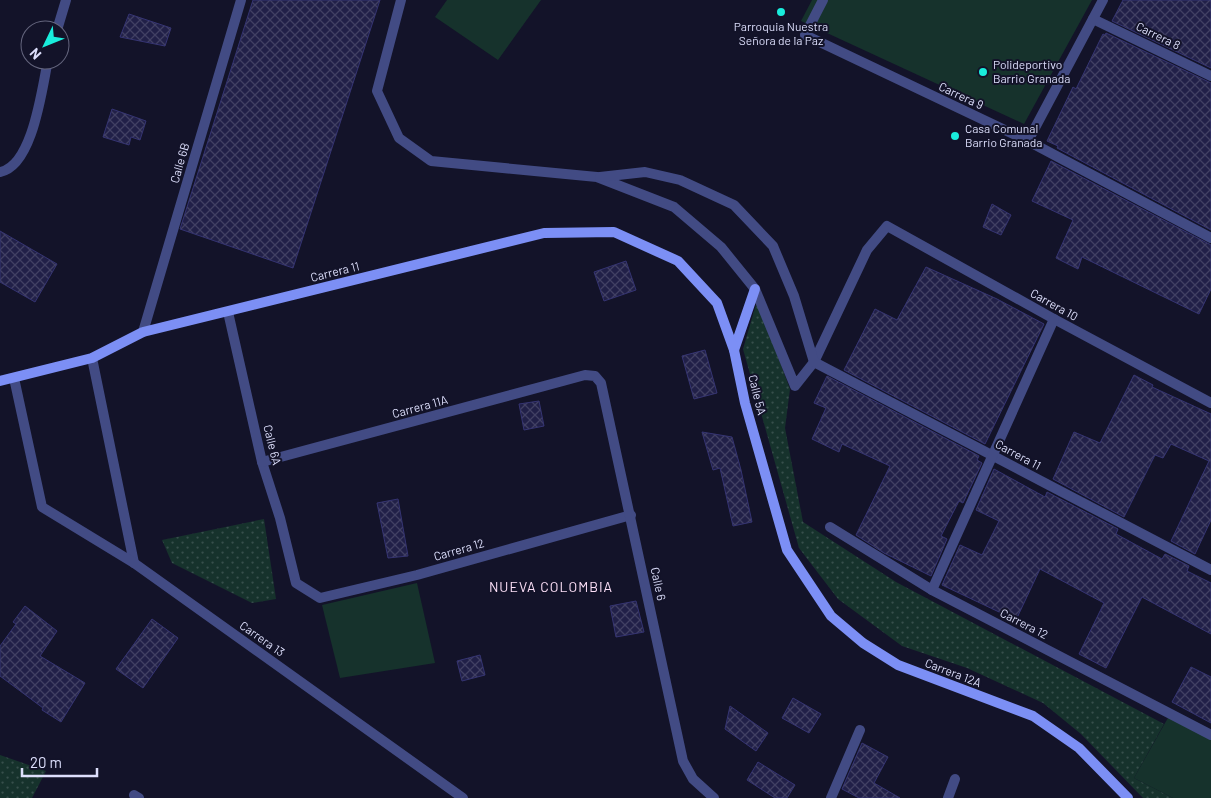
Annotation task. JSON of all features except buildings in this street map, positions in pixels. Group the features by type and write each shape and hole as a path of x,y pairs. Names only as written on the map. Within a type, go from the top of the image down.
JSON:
{"street":[{"path":"59,20 66,0"},
{"name":"Calle 6B","path":"143,332 241,0"},
{"path":"401,0 377,91 399,138 431,161 597,177 645,172 680,180 734,205 772,246 794,296 814,362 795,386 754,289 721,247 674,207 597,177"},
{"name":"Carrera 9","path":"823,0 805,35 1028,141 1211,238"},
{"path":"1028,141 1104,0"},
{"name":"Carrera 8","path":"1093,19 1211,76"},
{"path":"0,172 7,171 20,159 31,135 46,70"},
{"name":"Carrera 10","path":"814,362 867,250 887,226 1054,319 1211,403"},
{"name":"Carrera 11","path":"0,381 92,358 143,332 544,233 614,232 678,261"},
{"name":"Calle 5A","path":"678,261 717,302 734,350 745,403 787,550"},
{"path":"734,350 754,289"},
{"name":"Calle 6A","path":"228,312 262,462 280,518 296,583"},
{"path":"932,590 1054,319"},
{"path":"92,358 134,563"},
{"name":"Carrera 11","path":"814,362 1211,570"},
{"name":"Carrera 11A","path":"262,462 585,376"},
{"name":"Calle 6","path":"585,376 595,376 602,383 683,761 693,779 714,798"},
{"name":"Carrera 13","path":"14,378 42,507 134,563 462,798"},
{"name":"Carrera 12","path":"296,583 320,598 417,575 630,515"},
{"name":"Carrera 12","path":"830,527 932,590 1211,735"},
{"name":"Carrera 12A","path":"787,550 831,616 863,643 898,665 1033,716 1079,748 1128,798"},
{"path":"831,798 860,730"},
{"path":"948,798 955,780"}],"green space":[{"path":"447,0 541,0 498,60 435,17"},
{"name":"Polideportivo Barrio Granada","path":"812,0 1092,0 1024,124 801,21"},
{"path":"757,301 790,389 785,428 803,522 896,582 1164,724 1134,778 1173,798 1143,798 1081,734 1043,703 967,668 902,646 838,599 799,548 743,349"},
{"path":"264,519 276,599 252,603 172,563 162,540"},
{"path":"417,583 435,663 340,678 322,605"},
{"path":"1169,716 1211,739 1211,798 1173,798 1134,778"},
{"path":"0,755 46,771 32,798 0,798"}],"place":[{"name":"Parroquia Nuestra Señora de la Paz","path":"781,12"},
{"name":"Polideportivo Barrio Granada","path":"983,72"},
{"name":"Casa Comunal Barrio Granada","path":"955,136"}],"district":[{"name":"NUEVA COLOMBIA","path":"551,587"}]}
